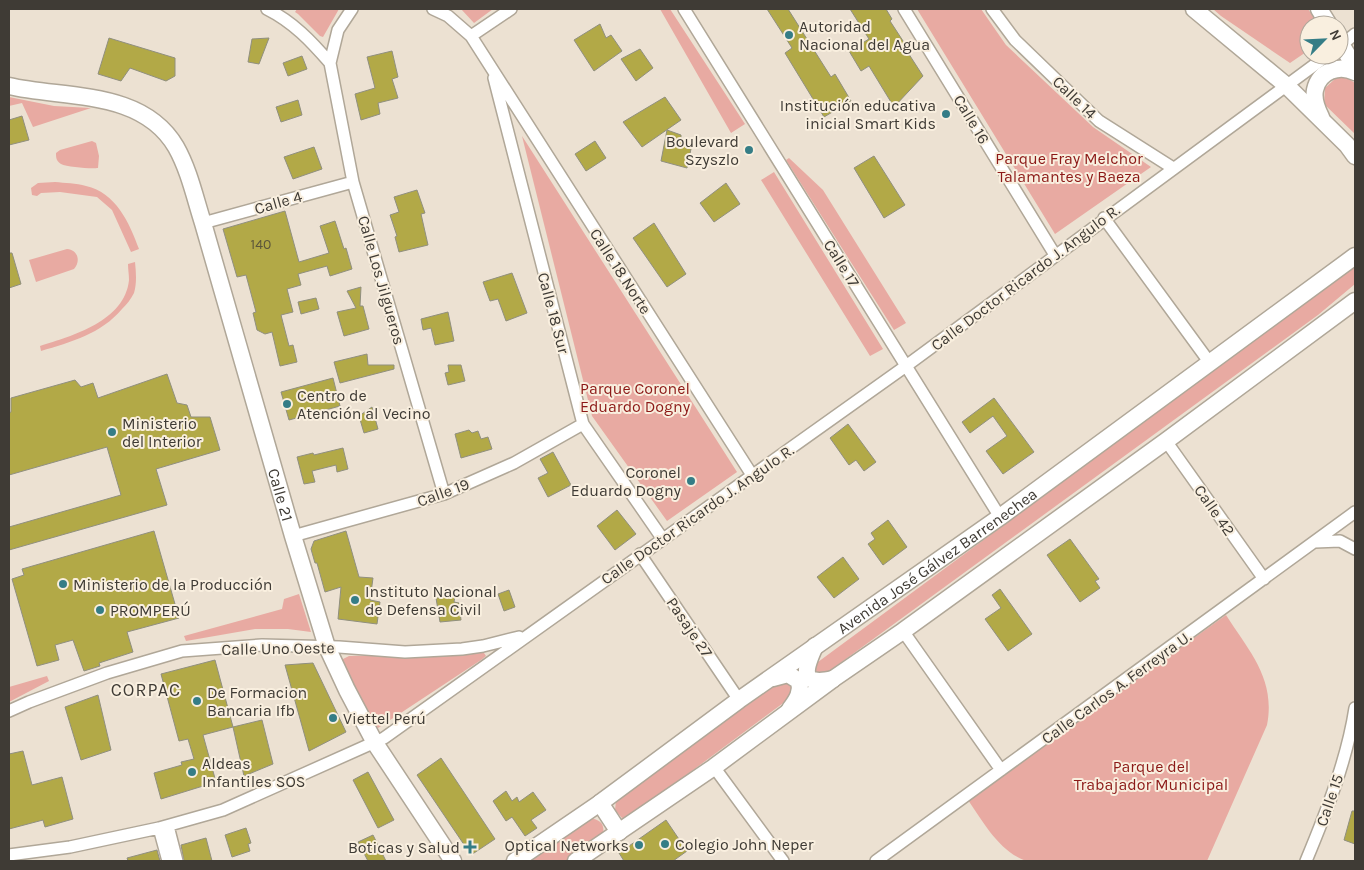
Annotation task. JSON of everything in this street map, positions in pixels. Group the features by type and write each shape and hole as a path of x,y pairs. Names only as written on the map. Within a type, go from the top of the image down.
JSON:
{"main road":[{"path":"1194,9 1287,86 1347,145 1355,156"},
{"path":"1323,122 1315,104 1314,91 1319,79 1328,71 1336,68 1345,68 1355,72"},
{"name":"Calle 21","path":"9,86 25,90 102,100 144,115 176,147 188,176 203,223 327,647 375,743 453,861"},
{"name":"Avenida José Gálvez Barrenechea","path":"515,861 600,804 739,700 1000,517 1355,256"},
{"path":"576,861 714,767 833,679 903,631 1166,441 1355,301"},
{"path":"815,646 806,665 808,676 817,682 833,679"},
{"path":"768,680 788,674 799,681 801,688 799,696 788,713"},
{"path":"600,804 619,832"}],"street":[{"name":"Calle Los Jilgueros","path":"267,9 283,17 312,41 330,63"},
{"name":"Calle Los Jilgueros","path":"352,9 338,30 330,63 353,182 444,494"},
{"name":"Calle 18 Norte","path":"433,9 448,16 471,36 752,475"},
{"path":"471,36 511,9"},
{"name":"Calle 17","path":"684,9 1000,517"},
{"name":"Calle 16","path":"904,9 1055,255"},
{"name":"Calle 14","path":"992,9 1015,40 1099,121 1173,168"},
{"name":"Calle Doctor Ricardo J. Angulo R.","path":"9,854 70,848 164,827 223,810 375,743 906,366 1104,218 1315,65"},
{"name":"Calle 18 Sur","path":"491,67 583,424 662,538"},
{"name":"Calle 4","path":"203,223 353,182"},
{"path":"1104,218 1210,363"},
{"name":"Calle 19","path":"293,536 444,494 514,463 583,424"},
{"name":"Calle 42","path":"1166,441 1264,579"},
{"name":"Calle Carlos A. Ferreyra U.","path":"876,861 1355,512"},
{"path":"1315,542 1340,541 1355,548"},
{"name":"Pasaje 27","path":"640,554 739,700"},
{"path":"903,631 1001,770"},
{"name":"Calle Uno Oeste","path":"9,711 106,673 182,651 262,645 415,652 483,646 526,636"},
{"name":"Calle 15","path":"1306,861 1320,827 1351,733 1355,708"},
{"path":"714,767 783,861"},
{"path":"164,827 168,861"},
{"path":"164,827 177,861"}],"green space":[{"path":"297,9 339,9 323,37 295,12"},
{"path":"461,9 493,9 474,23"},
{"path":"660,9 670,9 745,124 731,133"},
{"name":"Parque Fray Melchor Talamantes y Baeza","path":"917,9 981,9 1006,45 1093,127 1151,167 1055,234"},
{"path":"1213,9 1308,9 1312,15 1299,15 1299,57 1290,63"},
{"path":"1346,77 1355,83 1355,134 1324,104 1325,88 1336,78"},
{"path":"9,97 54,106 91,108 33,127 22,103 9,106"},
{"name":"Parque Coronel Eduardo Dogny","path":"522,136 737,472 667,521 592,416"},
{"path":"92,141 96,143 99,156 98,168 68,166 61,164 57,160 56,153 60,150"},
{"path":"789,158 823,190 906,323 894,330 786,160"},
{"path":"774,172 883,349 870,356 761,180"},
{"path":"55,182 82,185 106,195 126,219 139,249 131,252 112,210 97,197 60,192 41,193 37,196 32,195 31,188 38,183"},
{"path":"67,249 74,251 77,256 78,259 74,269 36,282 29,260"},
{"path":"135,262 136,281 134,293 114,318 85,336 41,351 40,346 81,332 108,316 118,306 125,294 129,280 128,264"},
{"path":"1355,266 1355,284 1318,315 817,680 812,670 818,662"},
{"path":"299,594 311,632 288,629 255,629 186,641 184,636 282,609 284,599"},
{"name":"Parque del Trabajador Municipal","path":"1226,615 1251,653 1264,679 1268,693 1269,709 1267,725 1207,861 1026,861 1016,856 1000,843 986,827 968,800"},
{"path":"484,653 486,656 481,660 378,728 372,725 343,662 343,659 349,656"},
{"path":"47,676 49,681 9,702 9,687"},
{"path":"790,682 794,687 790,698 630,817 622,818 615,810 616,801 770,684"},
{"path":"590,818 601,823 603,826 603,836 567,861 530,861"}],"building":[{"path":"767,9 788,9 831,77 835,74 851,101 824,117 785,53 792,48"},
{"path":"850,9 886,9 892,19 890,21 905,44 903,45 923,76 894,107 869,66 861,71 849,51 869,39"},
{"path":"600,24 606,38 611,35 622,51 594,71 574,40"},
{"path":"109,38 175,58 175,76 166,81 130,68 121,81 98,74"},
{"path":"269,38 259,64 248,62 252,39"},
{"path":"640,49 653,68 636,81 621,59"},
{"path":"392,51 398,77 392,79 398,98 378,103 380,114 361,120 355,94 375,88 367,57"},
{"path":"302,56 307,69 288,76 283,63"},
{"path":"665,97 681,120 642,147 623,122"},
{"path":"298,100 302,115 281,122 276,107"},
{"path":"22,116 29,140 9,145 9,120"},
{"path":"667,130 681,135 681,142 692,144 687,168 661,161"},
{"path":"595,141 606,158 586,171 575,154"},
{"path":"314,147 322,169 293,179 284,157"},
{"path":"874,156 905,205 884,218 854,168"},
{"path":"726,183 740,204 714,222 700,203"},
{"path":"417,190 425,213 421,214 428,245 399,252 395,237 397,236 390,215 399,212 394,197"},
{"path":"285,211 299,262 329,253 320,226 335,221 352,269 330,276 327,266 298,274 301,285 287,289 293,312 281,315 289,346 293,345 297,362 280,366 272,332 265,334 257,330 253,313 256,312 246,275 237,277 223,229"},
{"path":"654,223 686,274 667,287 633,238"},
{"path":"9,253 12,253 21,284 9,288"},
{"path":"512,273 527,313 506,321 498,299 490,301 483,282"},
{"path":"361,287 360,306 363,306 369,329 344,336 337,312 356,308 347,291"},
{"path":"316,298 319,309 301,314 298,302"},
{"path":"448,312 454,341 435,345 431,328 423,330 421,319"},
{"path":"367,354 368,365 394,365 394,369 340,383 334,362"},
{"path":"448,365 461,365 465,381 448,385 445,373 449,372"},
{"name":"Ministerio del Interior","path":"167,374 177,403 187,405 191,417 210,417 220,450 156,469 167,505 9,550 9,527 121,495 107,447 9,475 9,413 11,412 11,398 75,380 81,387 93,383 98,398"},
{"path":"333,378 340,406 289,420 281,392"},
{"path":"994,398 1034,452 1003,474 986,451 1007,436 993,416 970,433 962,422"},
{"path":"372,407 378,429 364,433 359,416"},
{"path":"848,424 876,462 864,471 856,460 849,465 830,438"},
{"path":"469,430 472,433 478,431 481,439 488,437 492,449 461,458 455,434"},
{"path":"343,448 348,469 337,472 336,465 312,471 315,482 304,484 297,457"},
{"path":"553,452 571,485 548,497 538,478 548,473 540,459"},
{"path":"617,510 636,534 615,550 597,526"},
{"path":"888,520 907,547 883,565 868,544 875,539 871,533"},
{"path":"154,531 179,618 127,632 133,652 99,663 100,666 84,671 73,640 55,645 59,660 37,666 12,579 24,575 22,569"},
{"path":"346,531 359,577 373,578 370,600 380,602 377,624 338,619 341,587 325,592 317,563 315,563 311,549 314,541"},
{"path":"1070,539 1099,579 1095,581 1100,588 1080,602 1047,555"},
{"path":"843,557 859,579 834,598 817,577"},
{"path":"1000,589 1032,634 1008,651 985,619 1001,608 992,595"},
{"path":"509,590 515,607 504,611 498,594"},
{"path":"455,596 454,602 459,603 461,620 440,622 436,598"},
{"name":"De Formacion Bancaria Ifb","path":"215,660 233,727 203,735 216,782 161,799 154,773 182,765 181,762 194,759 188,739 179,741 161,674"},
{"path":"313,663 346,732 309,751 285,665"},
{"path":"98,695 111,750 81,760 65,707"},
{"path":"262,720 273,764 244,776 233,727"},
{"path":"23,751 32,785 62,777 73,819 45,827 43,820 9,829 9,754"},
{"path":"441,758 495,839 471,855 417,775"},
{"path":"368,772 394,820 378,828 353,780"},
{"path":"506,791 512,801 517,797 519,802 533,792 546,810 531,820 537,828 525,836 512,817 506,821 493,801"},
{"path":"1352,811 1355,811 1355,844 1344,840"},
{"name":"Colegio John Neper","path":"666,820 687,851 673,861 624,861 619,853"},
{"path":"246,828 251,843 248,844 250,851 232,857 225,835"},
{"path":"373,835 386,861 368,861 358,842"},
{"path":"206,838 212,861 184,861 181,845"},
{"path":"157,850 160,861 128,861 127,858"}],"place":[{"name":"Autoridad Nacional del Agua","path":"789,35"},
{"name":"Institución educativa inicial Smart Kids","path":"946,114"},
{"name":"Boulevard Szyszlo","path":"749,150"},
{"name":"Centro de Atención al Vecino","path":"287,404"},
{"name":"Ministerio del Interior","path":"112,432"},
{"name":"Coronel Eduardo Dogny","path":"691,481"},
{"name":"Ministerio de la Producción","path":"63,584"},
{"name":"Instituto Nacional de Defensa Civil","path":"355,600"},
{"name":"PROMPERÚ","path":"100,610"},
{"name":"De Formacion Bancaria Ifb","path":"197,701"},
{"name":"Viettel Perú","path":"333,718"},
{"name":"Aldeas Infantiles SOS","path":"192,772"},
{"name":"Colegio John Neper","path":"665,844"},
{"name":"Optical Networks","path":"639,845"},
{"name":"Boticas y Salud","path":"470,847"}],"district":[{"name":"CORPAC","path":"146,690"}]}
